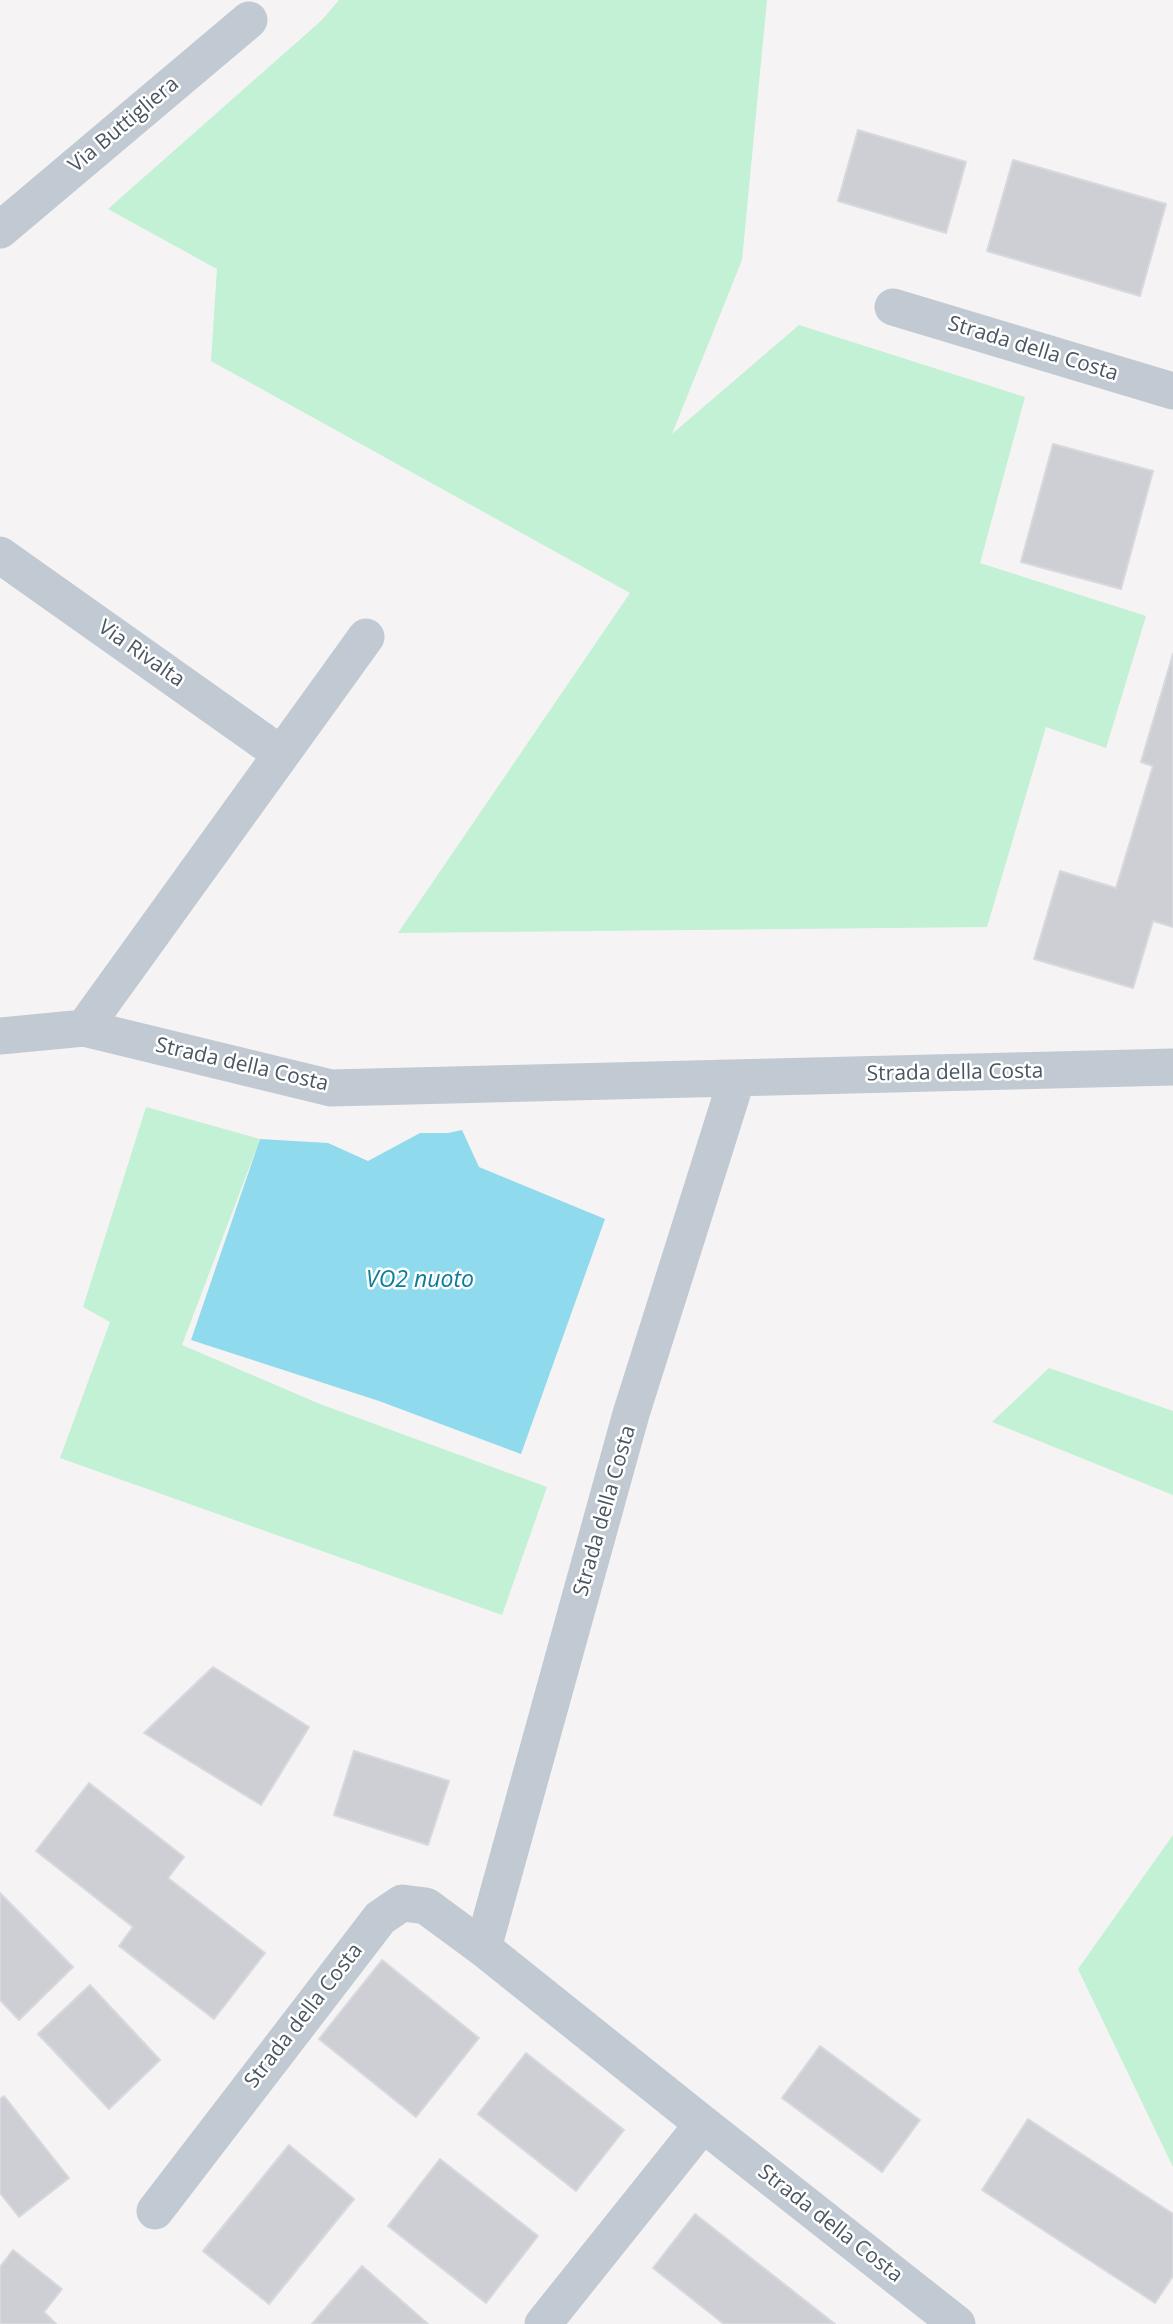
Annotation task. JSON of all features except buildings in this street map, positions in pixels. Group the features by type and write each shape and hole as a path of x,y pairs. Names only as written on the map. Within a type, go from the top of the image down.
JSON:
{"street":[{"name":"Via Buttigliera","path":"0,230 249,20"},
{"name":"Strada della Costa","path":"893,307 1173,391"},
{"name":"Via Rivalta","path":"0,555 281,754"},
{"path":"84,1028 366,637"},
{"name":"Strada della Costa","path":"0,1037 84,1028 331,1088 1173,1067"},
{"name":"Strada della Costa","path":"483,1948 631,1414 737,1078"},
{"name":"Strada della Costa","path":"155,2211 380,1918 402,1903 426,1906 483,1948 957,2324"},
{"path":"542,2324 703,2124"}],"green space":[{"path":"339,0 767,0 742,260 672,434 799,325 1025,397 980,563 1146,616 1106,748 1046,727 987,927 398,933 630,593 211,361 217,269 108,209 322,20"},
{"path":"146,1107 260,1139 182,1345 320,1404 547,1487 502,1615 60,1458 110,1322 83,1307"},
{"path":"1049,1368 1173,1411 1173,1495 992,1422"},
{"path":"1173,1835 1173,2167 1078,1969"}],"water":[{"name":"VO2 nuoto","path":"462,1130 479,1167 605,1219 521,1454 379,1401 191,1340 260,1139 328,1143 368,1161 420,1133"}]}
